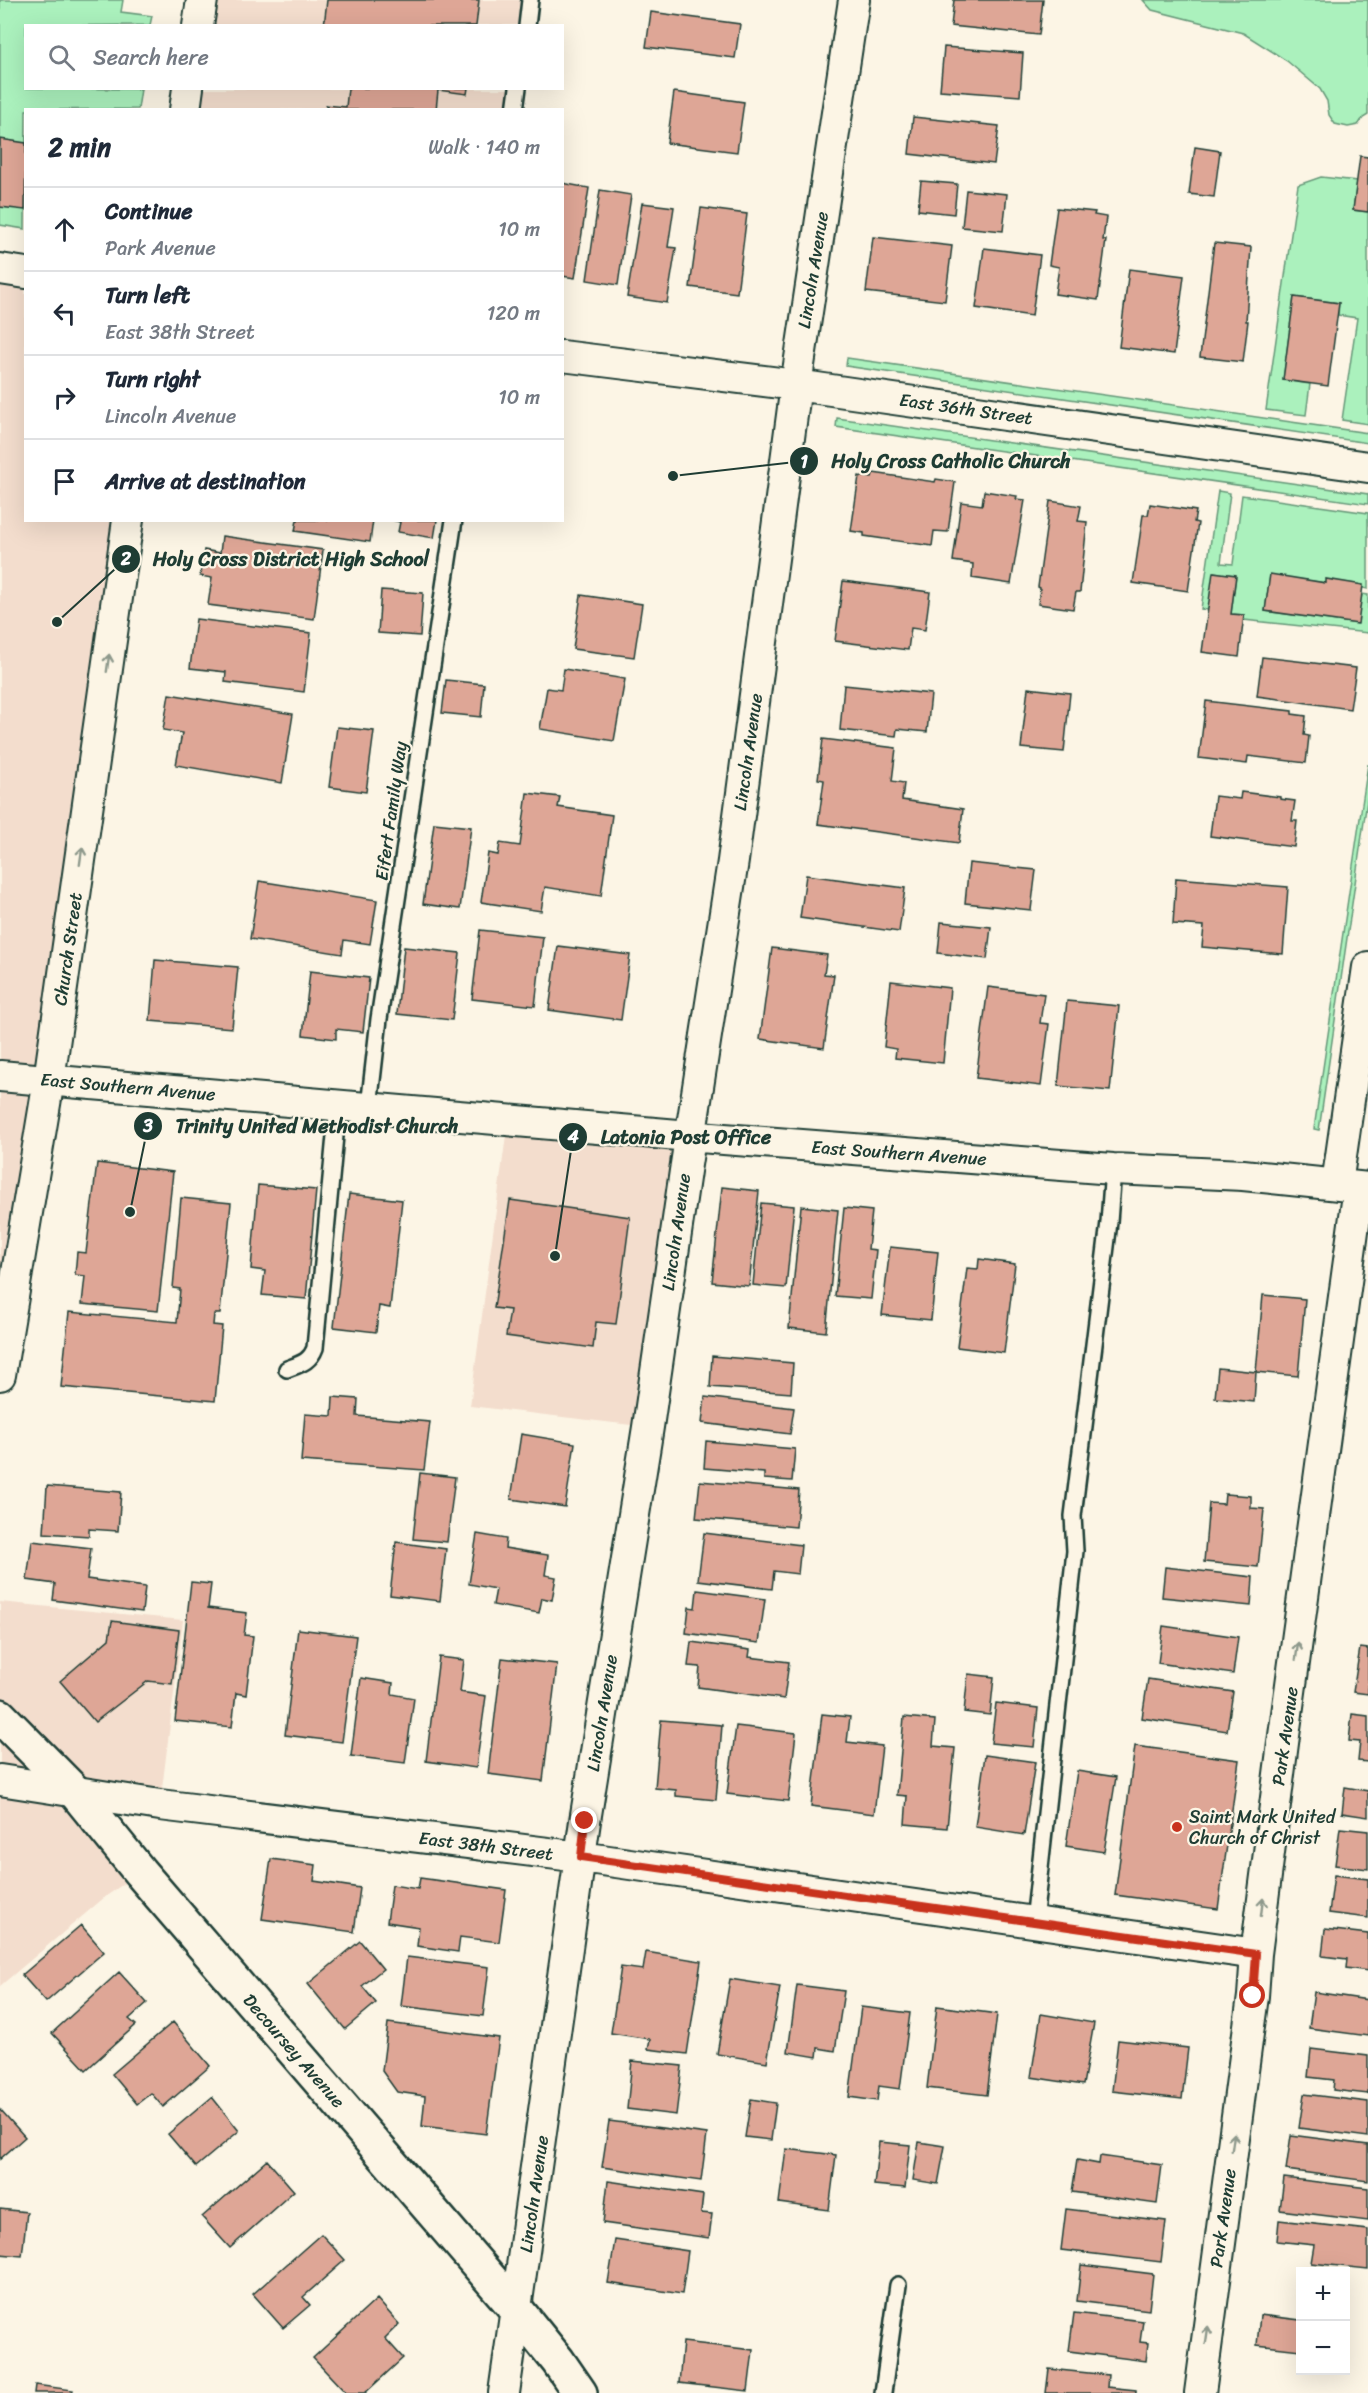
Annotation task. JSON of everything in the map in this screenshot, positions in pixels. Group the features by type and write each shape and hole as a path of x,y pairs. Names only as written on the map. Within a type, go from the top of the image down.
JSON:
{"main road":[{"name":"Decoursey Avenue","path":"0,1716 76,1793 148,1881 517,2310 558,2361 580,2393"}],"street":[{"path":"198,24 202,0"},
{"name":"Lincoln Avenue","path":"504,2393 581,1857 733,861 796,385 854,0"},
{"path":"185,108 188,90"},
{"path":"0,269 24,273"},
{"name":"East 36th Street","path":"564,356 796,385 1368,467"},
{"name":"Church Street","path":"0,1376 50,1080 128,522"},
{"name":"Park Avenue","path":"1200,2393 1355,1186 1368,967"},
{"name":"East Southern Avenue","path":"0,1076 690,1136 1113,1169 1243,1175 1355,1186"},
{"name":"East 38th Street","path":"0,1780 240,1816 581,1857 1256,1954"}],"lane":[{"path":"527,24 530,0"},
{"path":"515,108 518,90"},
{"name":"Eifert Family Way","path":"369,1107 379,1019 454,522"},
{"path":"287,1369 304,1363 312,1357 315,1348 338,1104"},
{"path":"1034,1922 1076,1551 1073,1516 1109,1222 1113,1169"},
{"path":"884,2393 898,2285"}],"shaded area":[{"path":"202,0 530,0 527,24 198,24"},
{"path":"188,90 518,90 515,108 185,108"},
{"path":"0,269 24,273 24,522 128,522 0,1375"},
{"path":"508,1120 690,1136 648,1427 470,1406"},
{"path":"0,1602 183,1620 160,1805 77,1793 140,1872 105,1897 0,1986"}],"green space":[{"path":"0,0 123,0 121,12 152,16 150,24 24,24 24,90 141,90 138,108 24,108 24,229 0,225"},
{"path":"1143,0 1368,0 1368,115 1358,125 1348,127 1335,124 1329,115 1327,101 1320,89 1287,61 1243,33 1152,10"},
{"path":"1321,177 1357,181 1353,210 1368,212 1368,424 1342,420 1357,318 1338,315 1339,303 1294,297 1283,380 1310,384 1306,415 1266,410 1298,185"},
{"path":"847,358 1368,433 1368,443 846,366"},
{"path":"837,418 1368,494 1368,504 836,427"},
{"path":"1218,491 1230,493 1221,563 1233,564 1242,495 1368,513 1368,589 1363,588 1363,585 1327,580 1326,583 1270,575 1265,611 1357,624 1362,594 1368,595 1368,633 1244,620 1244,615 1231,614 1236,576 1214,572 1208,610 1201,609"},
{"path":"1368,764 1368,794 1319,1130 1314,1129"}],"building":[{"path":"327,0 479,0 476,24 324,24"},
{"path":"954,0 1043,0 1039,35 951,26"},
{"path":"651,12 740,24 735,58 646,47"},
{"path":"944,47 1023,53 1020,96 940,90"},
{"path":"348,90 438,90 436,108 326,108 326,105 346,107"},
{"path":"438,90 468,90 467,94"},
{"path":"674,92 744,102 737,152 667,143"},
{"path":"913,117 999,126 994,164 909,154"},
{"path":"0,139 24,143 24,210 0,207"},
{"path":"1195,147 1220,151 1214,197 1189,194"},
{"path":"1360,156 1368,157 1368,212 1353,210"},
{"path":"921,181 957,184 954,214 918,210"},
{"path":"564,183 589,188 575,278 564,276"},
{"path":"600,190 631,195 618,285 587,280"},
{"path":"966,190 1007,194 1003,231 962,227"},
{"path":"642,203 674,207 668,247 676,248 667,303 627,297"},
{"path":"701,208 747,214 737,293 690,287"},
{"path":"1057,208 1095,212 1094,215 1106,217 1103,240 1106,240 1098,300 1055,294 1059,267 1049,265"},
{"path":"873,237 952,246 945,301 866,292"},
{"path":"1214,243 1251,247 1246,321 1248,321 1243,362 1200,357"},
{"path":"984,248 1040,255 1032,316 976,308"},
{"path":"1129,269 1184,276 1174,354 1119,347"},
{"path":"1294,297 1339,303 1328,386 1283,380"},
{"path":"873,473 935,482 936,479 955,482 948,532 934,531 932,546 864,536 864,533 851,531 859,476 872,478"},
{"path":"984,491 1017,496 1016,499 1025,500 1011,584 972,578 973,564 953,561 961,502 982,505"},
{"path":"1050,501 1081,506 1078,521 1087,522 1080,592 1076,592 1073,609 1038,604 1040,588 1038,587"},
{"path":"1150,504 1196,511 1194,522 1198,523 1188,591 1133,583 1143,515 1148,515"},
{"path":"297,522 373,522 370,542 295,531"},
{"path":"400,522 437,522 434,538 398,532"},
{"path":"222,536 323,550 314,619 208,605 212,578 200,576 204,550 220,553"},
{"path":"1213,572 1236,575 1231,614 1244,615 1239,657 1202,652"},
{"path":"1270,574 1326,583 1326,579 1363,585 1358,624 1265,611"},
{"path":"843,581 930,592 925,630 911,628 908,650 835,641"},
{"path":"381,590 423,593 420,636 378,633"},
{"path":"581,595 642,604 634,657 573,649"},
{"path":"196,619 311,633 304,692 225,682 226,672 190,668"},
{"path":"1262,657 1356,668 1350,709 1257,696"},
{"path":"564,669 625,679 614,741 540,729 547,688 561,690"},
{"path":"446,680 484,684 481,717 442,713"},
{"path":"844,685 931,694 927,732 897,729 896,736 840,730"},
{"path":"1028,688 1070,693 1064,752 1021,748"},
{"path":"169,694 293,714 282,783 176,765 182,733 163,730"},
{"path":"1206,701 1292,711 1292,714 1306,716 1304,735 1309,736 1306,763 1248,756 1247,764 1199,758"},
{"path":"337,727 374,731 366,792 329,787"},
{"path":"823,739 896,748 892,781 904,783 902,800 963,809 959,843 818,824 824,780 818,779"},
{"path":"1241,792 1295,801 1292,821 1297,821 1294,847 1210,836 1215,796 1240,799"},
{"path":"527,793 560,797 558,807 612,815 601,896 545,887 541,911 481,902 488,853 498,855 500,843 520,846"},
{"path":"434,823 471,827 460,909 423,904"},
{"path":"969,863 1036,870 1031,910 965,903"},
{"path":"806,875 905,888 899,932 800,918"},
{"path":"1176,878 1288,887 1283,954 1202,947 1204,926 1173,924"},
{"path":"259,881 377,900 370,944 344,940 342,954 250,939"},
{"path":"941,922 991,927 987,959 938,953"},
{"path":"480,930 543,937 535,1006 472,999"},
{"path":"558,946 630,955 621,1020 549,1010"},
{"path":"404,947 460,953 452,1020 397,1014"},
{"path":"772,948 827,955 824,974 834,975 824,1048 760,1039"},
{"path":"155,960 238,967 232,1028 150,1021"},
{"path":"310,971 369,978 363,1032 336,1029 336,1039 303,1035"},
{"path":"891,981 950,988 943,1063 895,1058 896,1049 884,1047"},
{"path":"988,987 1044,994 1040,1023 1049,1024 1041,1086 976,1078"},
{"path":"1067,1001 1119,1006 1110,1091 1058,1086"},
{"path":"97,1163 173,1172 158,1311 82,1304 85,1276 75,1275 77,1252 86,1253"},
{"path":"258,1185 316,1190 306,1299 262,1295 265,1271 251,1269"},
{"path":"722,1187 759,1191 749,1286 712,1282"},
{"path":"349,1194 402,1200 390,1308 379,1306 376,1332 334,1327"},
{"path":"181,1198 231,1203 220,1314 214,1314 213,1325 222,1326 215,1401 61,1387 69,1312 177,1322 180,1289 173,1288"},
{"path":"510,1200 630,1217 616,1324 596,1322 593,1348 506,1336 510,1310 494,1308"},
{"path":"761,1203 794,1206 786,1288 753,1285"},
{"path":"801,1206 838,1210 826,1332 789,1328"},
{"path":"844,1208 872,1211 868,1249 876,1250 871,1299 835,1296"},
{"path":"890,1247 938,1252 931,1320 882,1315"},
{"path":"979,1259 1015,1264 1004,1353 957,1347 967,1268 978,1269"},
{"path":"1263,1295 1305,1299 1298,1376 1256,1372"},
{"path":"712,1356 793,1363 791,1393 710,1387"},
{"path":"1218,1368 1256,1372 1254,1402 1215,1398"},
{"path":"333,1397 358,1399 357,1416 430,1422 424,1470 301,1461 305,1414 332,1416"},
{"path":"705,1397 794,1408 790,1434 702,1423"},
{"path":"521,1434 575,1443 565,1507 511,1499"},
{"path":"706,1441 795,1449 792,1481 764,1479 764,1473 704,1468"},
{"path":"420,1473 455,1477 447,1542 413,1539"},
{"path":"700,1481 799,1490 796,1527 696,1518"},
{"path":"47,1486 121,1492 118,1531 89,1529 89,1536 44,1533"},
{"path":"1225,1494 1251,1496 1251,1508 1264,1509 1258,1567 1204,1562 1209,1503 1224,1504"},
{"path":"704,1533 801,1545 798,1574 774,1571 772,1589 698,1580"},
{"path":"477,1534 506,1539 505,1548 548,1555 545,1575 556,1577 552,1600 542,1598 539,1613 493,1605 496,1589 469,1584"},
{"path":"32,1541 91,1548 87,1579 145,1587 142,1612 53,1600 55,1584 27,1580"},
{"path":"396,1542 446,1549 440,1601 390,1595"},
{"path":"1165,1567 1253,1577 1251,1606 1162,1597"},
{"path":"191,1582 211,1584 208,1608 247,1613 244,1635 253,1636 246,1695 236,1693 232,1727 175,1721"},
{"path":"697,1590 765,1599 759,1643 686,1633 689,1607 695,1608"},
{"path":"112,1621 179,1630 172,1684 148,1681 95,1722 60,1681 109,1639"},
{"path":"1163,1626 1238,1637 1233,1674 1158,1663"},
{"path":"298,1629 356,1636 342,1742 285,1735"},
{"path":"691,1642 750,1650 749,1657 789,1662 784,1699 698,1687 700,1667 688,1666"},
{"path":"1360,1648 1368,1649 1368,1694 1353,1692"},
{"path":"439,1657 464,1660 460,1692 486,1696 476,1768 426,1761"},
{"path":"502,1658 557,1664 543,1781 488,1774"},
{"path":"968,1674 994,1677 990,1715 964,1712"},
{"path":"361,1678 393,1683 392,1694 414,1698 405,1763 351,1756"},
{"path":"1148,1679 1233,1692 1227,1731 1142,1718"},
{"path":"996,1703 1038,1708 1034,1747 991,1743"},
{"path":"822,1714 850,1717 847,1742 882,1746 874,1814 811,1806"},
{"path":"1352,1714 1368,1716 1368,1762 1358,1761 1360,1742 1349,1741"},
{"path":"904,1717 935,1720 933,1746 955,1748 947,1828 905,1824 907,1796 897,1795"},
{"path":"661,1720 722,1725 716,1800 676,1796 676,1790 655,1788"},
{"path":"736,1726 796,1733 788,1801 727,1794"},
{"name":"Saint Mark United Church of Christ","path":"1135,1746 1239,1760 1218,1909 1115,1895"},
{"path":"985,1755 1035,1762 1024,1835 975,1827"},
{"path":"1077,1771 1116,1777 1104,1852 1066,1846"},
{"path":"1345,1787 1368,1791 1368,1817 1342,1813"},
{"path":"1340,1828 1368,1831 1368,1869 1335,1865"},
{"path":"271,1859 316,1865 314,1881 360,1888 354,1932 262,1919"},
{"path":"1334,1875 1368,1879 1368,1918 1329,1913"},
{"path":"420,1878 506,1890 499,1942 460,1937 458,1952 417,1946 419,1927 387,1922 392,1885 418,1889"},
{"path":"81,1925 104,1952 46,2002 22,1975"},
{"path":"1325,1929 1368,1934 1368,1971 1346,1968 1347,1959 1322,1956"},
{"path":"360,1941 383,1969 362,1986 376,2003 345,2029 308,1984"},
{"path":"646,1952 701,1961 687,2054 648,2049 650,2039 611,2033 621,1967 643,1970"},
{"path":"407,1957 489,1967 483,2016 401,2006"},
{"path":"119,1972 147,2003 129,2019 136,2025 86,2070 52,2033"},
{"path":"730,1979 780,1987 767,2062 717,2054"},
{"path":"797,1985 844,1991 835,2051 818,2048 817,2057 788,2052"},
{"path":"1314,1992 1368,2000 1368,2036 1309,2028"},
{"path":"937,2006 997,2014 987,2095 927,2088"},
{"path":"861,2007 910,2013 900,2089 879,2086 877,2101 849,2097"},
{"path":"1041,2014 1094,2023 1083,2085 1031,2077"},
{"path":"173,2022 210,2066 163,2107 151,2093 137,2104 112,2074"},
{"path":"388,2023 499,2038 486,2134 422,2126 425,2096 397,2092 382,2071"},
{"path":"1118,2040 1188,2048 1182,2099 1112,2091"},
{"path":"1311,2049 1368,2056 1368,2094 1333,2090 1334,2080 1308,2077"},
{"path":"632,2061 682,2066 676,2115 627,2109"},
{"path":"1304,2094 1368,2102 1368,2137 1299,2128"},
{"path":"212,2097 239,2131 196,2167 168,2134"},
{"path":"751,2099 776,2103 771,2140 745,2137"},
{"path":"0,2109 25,2137 0,2159"},
{"path":"609,2121 707,2134 701,2181 602,2167"},
{"path":"1291,2135 1368,2145 1368,2181 1286,2170"},
{"path":"879,2142 910,2145 905,2188 874,2185"},
{"path":"919,2142 945,2146 938,2184 913,2180"},
{"path":"786,2149 836,2155 829,2210 779,2203"},
{"path":"1100,2156 1162,2165 1157,2204 1072,2192 1077,2160 1099,2164"},
{"path":"267,2160 294,2191 230,2248 202,2217"},
{"path":"1284,2178 1368,2188 1368,2221 1280,2210"},
{"path":"608,2181 703,2195 701,2213 712,2214 709,2238 603,2223"},
{"path":"0,2209 27,2212 22,2256 0,2254"},
{"path":"1066,2209 1166,2221 1161,2262 1061,2250"},
{"path":"1279,2220 1368,2230 1368,2269 1311,2263 1314,2245 1277,2241"},
{"path":"321,2234 345,2260 303,2297 310,2305 283,2328 253,2294"},
{"path":"615,2240 688,2251 682,2294 608,2283"},
{"path":"1081,2265 1153,2274 1149,2310 1077,2301"},
{"path":"377,2299 399,2324 385,2338 403,2358 365,2393 346,2393 313,2358"},
{"path":"1074,2313 1143,2321 1140,2342 1148,2343 1146,2361 1069,2351"},
{"path":"1260,2315 1296,2320 1296,2350 1257,2345"},
{"path":"683,2342 753,2350 748,2391 679,2383"},
{"path":"1049,2369 1108,2375 1107,2387 1136,2390 1136,2393 1046,2393"},
{"path":"35,2385 73,2390 72,2393 34,2393"}],"place":[{"name":"Holy Cross Catholic Church","path":"673,476"},
{"name":"Holy Cross District High School","path":"57,622"},
{"name":"Trinity United Methodist Church","path":"130,1212"},
{"name":"Latonia Post Office","path":"555,1256"},
{"name":"Saint Mark United Church of Christ","path":"1177,1827"}],"route":[{"path":"585,1821 581,1857 1256,1954 1253,1996"}]}
